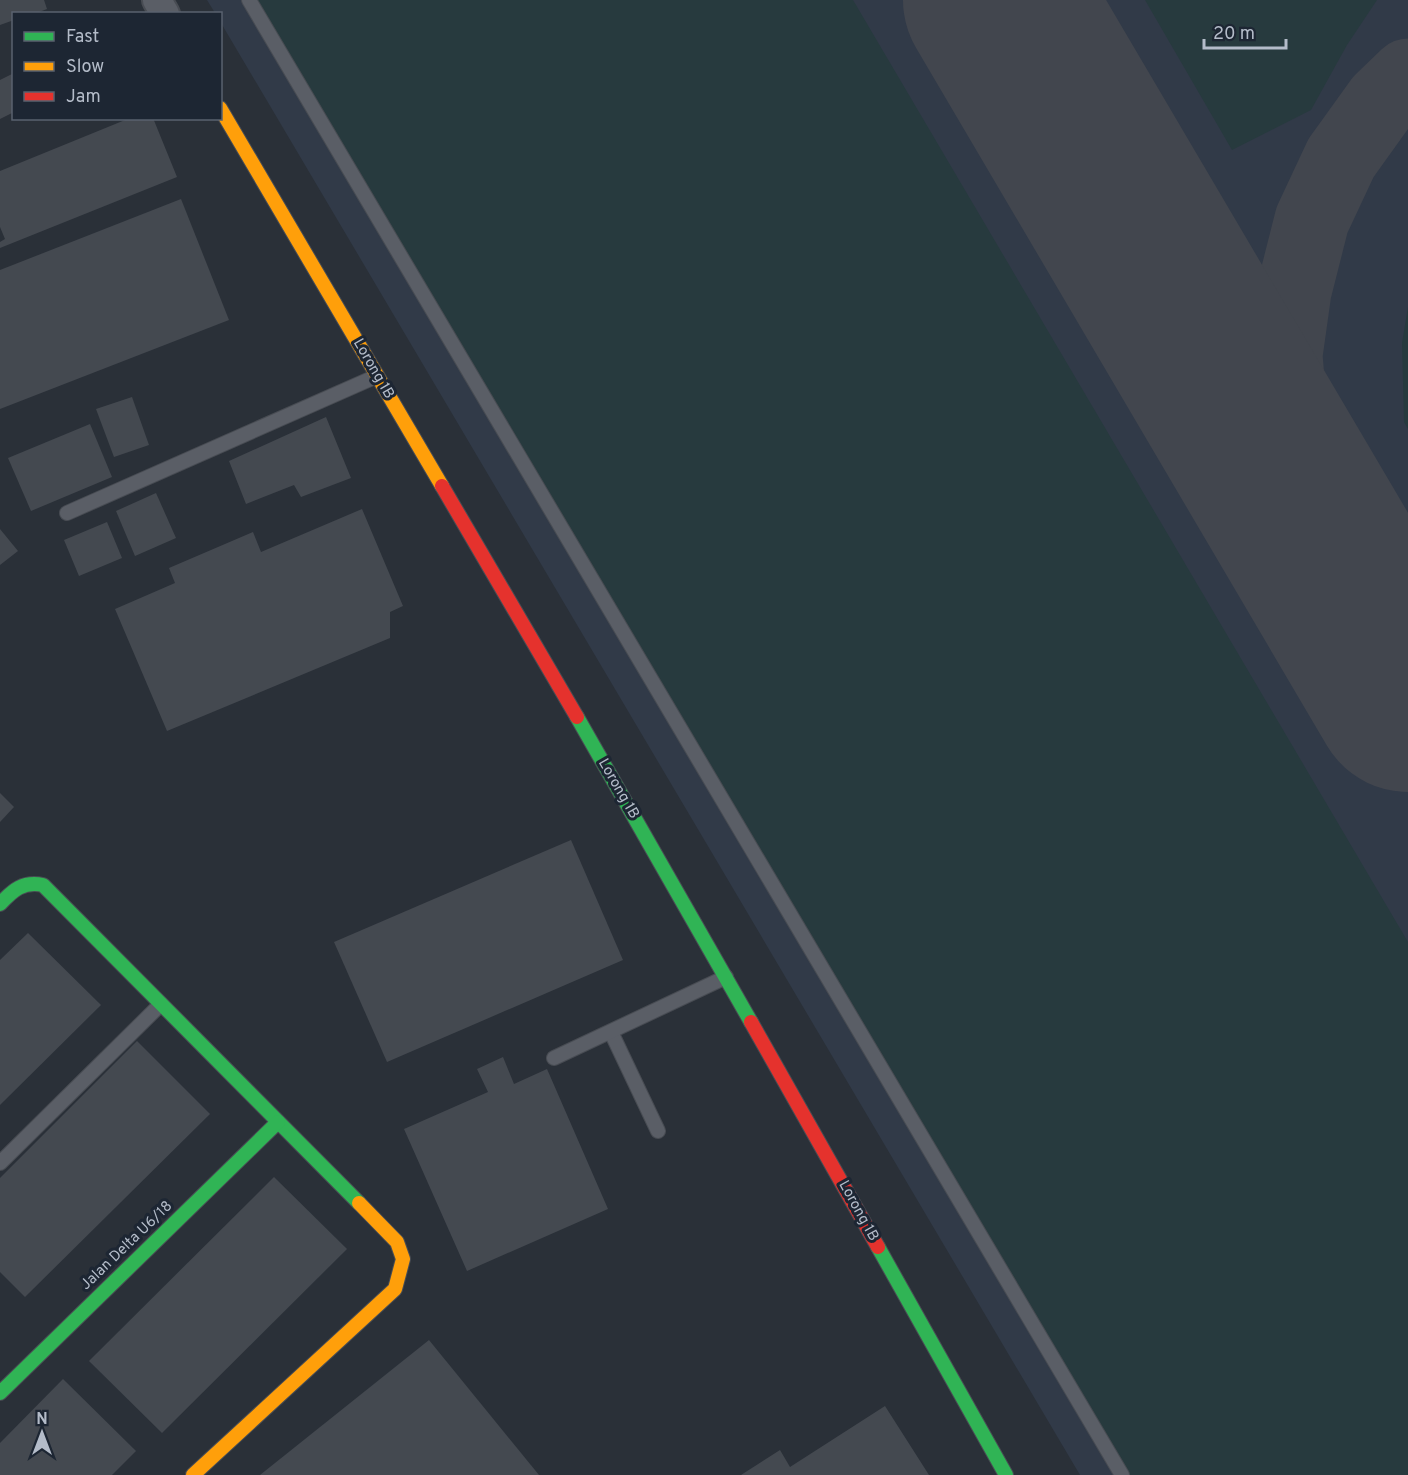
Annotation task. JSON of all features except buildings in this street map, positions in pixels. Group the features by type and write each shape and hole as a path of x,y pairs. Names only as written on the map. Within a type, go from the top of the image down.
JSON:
{"street":[{"name":"Lorong 1B","path":"222,111 577,717 1006,1475"},
{"path":"0,904 19,886 31,882 44,885 397,1242 403,1260 395,1289 193,1475"},
{"name":"Jalan Delta U6/18","path":"0,1393 278,1122"}],"lane":[{"path":"249,0 1122,1475"},
{"path":"67,513 377,375"},
{"path":"554,1058 726,977"},
{"path":"0,1163 161,1004"},
{"path":"611,1032 658,1131"}],"shaded area":[{"path":"207,0 1408,0 1408,1475 1080,1475 222,25 222,12 214,12"}],"green space":[{"path":"256,0 853,0 1408,942 1408,1475 1115,1475"},
{"path":"1145,0 1377,0 1347,45 1311,110 1232,150"},
{"path":"1408,307 1408,429 1404,422 1402,343"}],"taxiway":[{"path":"1309,529 1290,417 1285,355 1294,291 1312,220 1341,158 1382,101 1408,76"}],"runway":[{"path":"997,0 1408,698"}],"traffic: fast":[{"path":"577,717 751,1022"},
{"path":"0,904 19,888 30,884 43,885 359,1203"},
{"path":"0,1393 278,1122"},
{"path":"878,1247 1006,1475"}],"traffic: slow":[{"path":"222,111 442,486"},
{"path":"193,1475 395,1289 403,1259 397,1242 359,1203"}],"traffic: jam":[{"path":"442,486 577,717"},
{"path":"751,1022 878,1247"}]}
